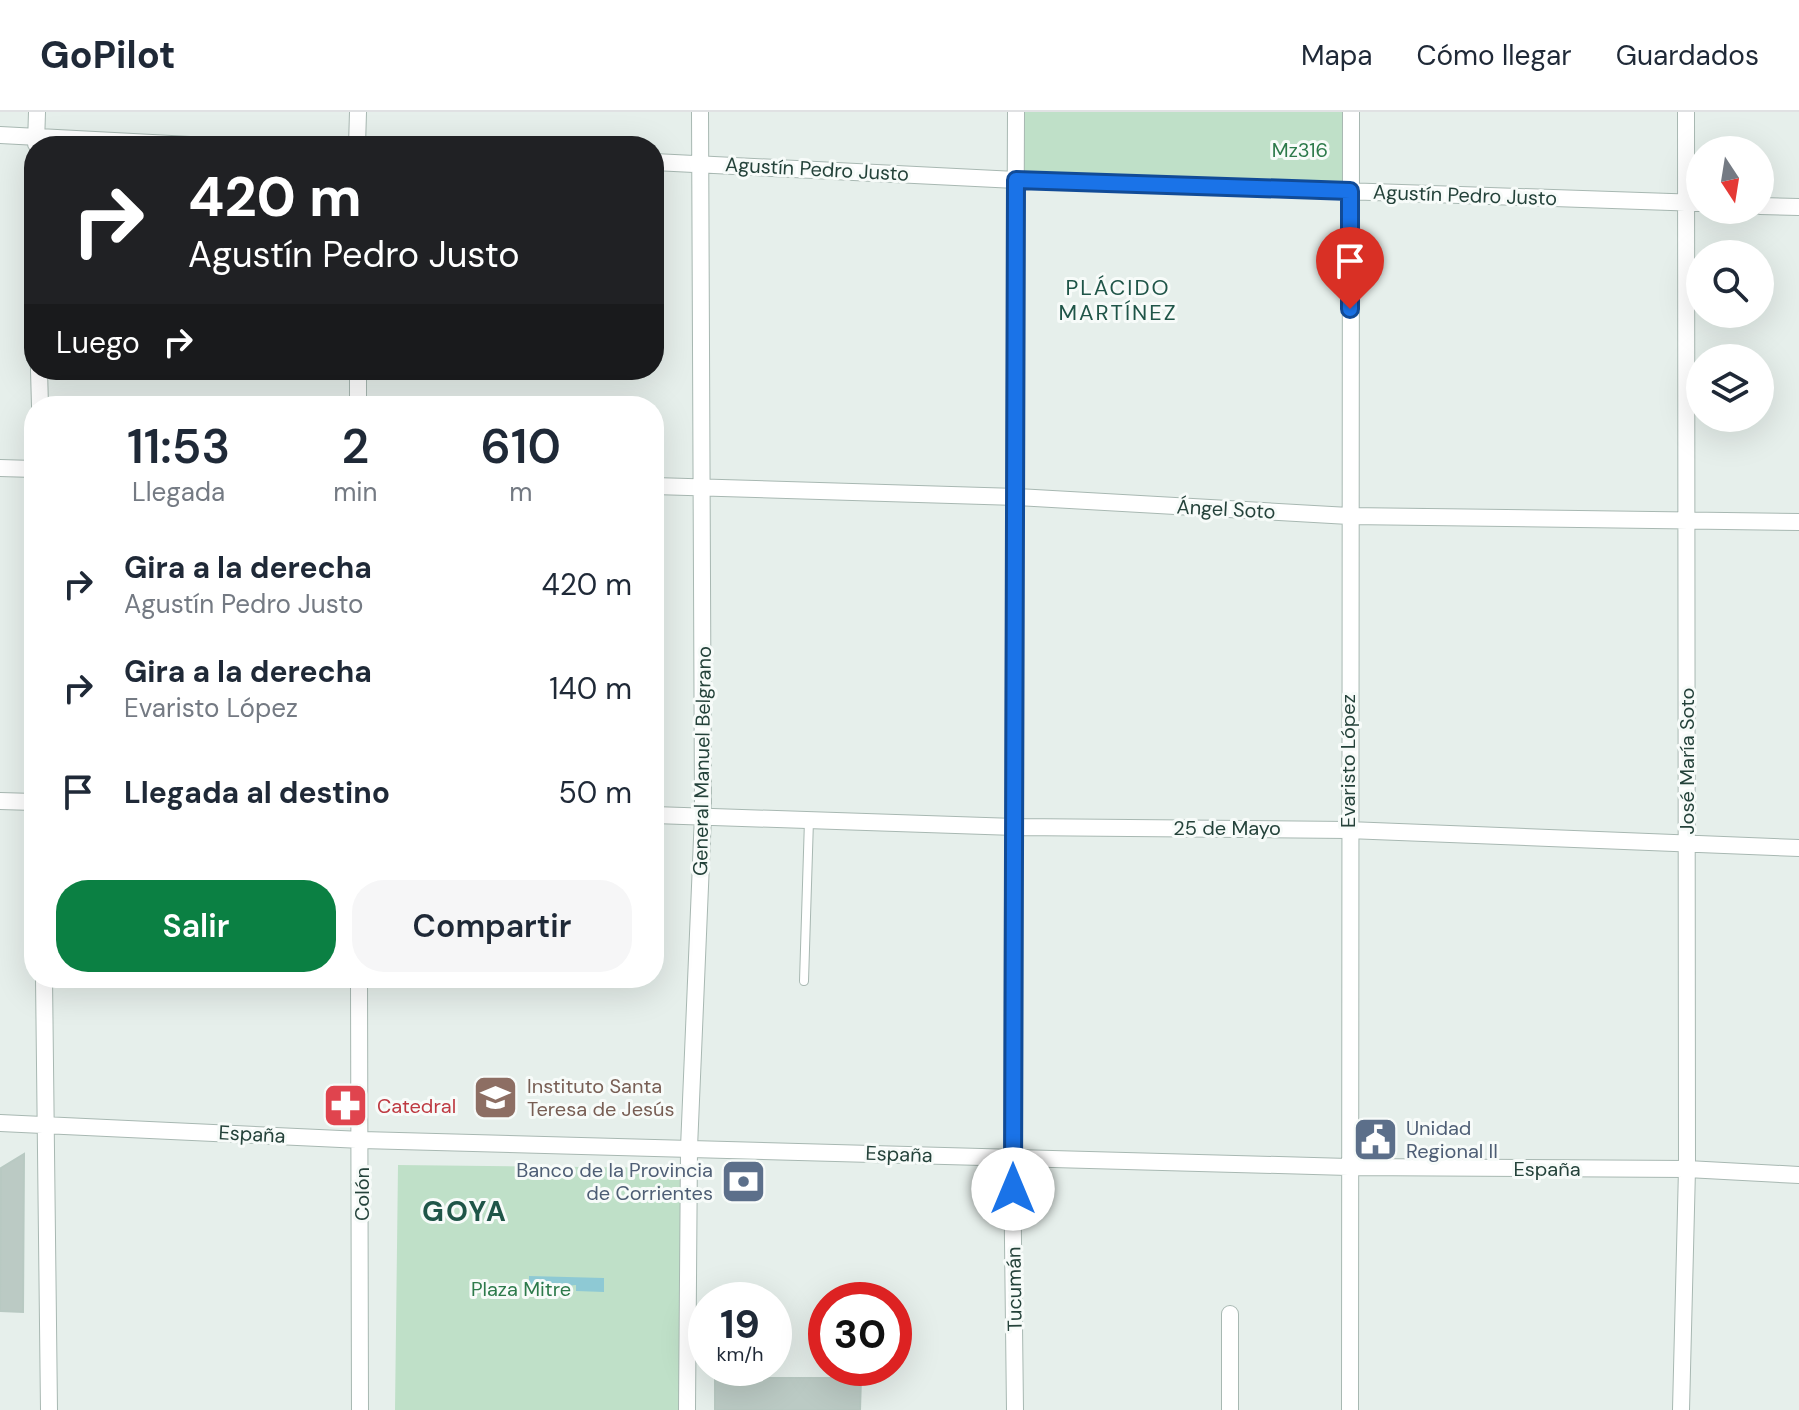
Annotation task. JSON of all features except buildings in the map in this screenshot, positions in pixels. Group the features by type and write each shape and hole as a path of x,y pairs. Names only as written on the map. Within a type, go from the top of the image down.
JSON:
{"street":[{"path":"36,136 37,112"},
{"path":"357,136 358,112"},
{"name":"General Manuel Belgrano","path":"687,1410 689,1148 703,815 704,486 700,112"},
{"name":"Tucumán","path":"1015,1410 1012,1157 1017,497 1016,112"},
{"name":"Evaristo López","path":"1350,1410 1348,830 1351,112"},
{"name":"José María Soto","path":"1686,112 1688,136"},
{"path":"0,135 24,139"},
{"name":"Agustín Pedro Justo","path":"664,162 1016,180 1686,203"},
{"path":"1774,206 1799,207"},
{"name":"José María Soto","path":"1681,1410 1687,1169 1686,518 1692,224"},
{"path":"0,468 24,469"},
{"name":"Ángel Soto","path":"664,486 1017,497 1349,516 1686,518 1799,522"},
{"path":"0,801 24,802"},
{"name":"25 de Mayo","path":"664,815 1015,827 1348,830 1687,841 1799,848"},
{"path":"44,988 49,1410"},
{"name":"Colón","path":"359,988 362,1140 360,1410"},
{"name":"España","path":"0,1123 362,1140 1348,1167 1687,1169 1799,1175"},
{"path":"1230,1314 1230,1410"}],"lane":[{"path":"804,981 809,819"}],"green space":[{"name":"Mz316","path":"1016,112 1351,112 1350,191 1016,180"},
{"name":"Plaza Mitre","path":"398,1165 690,1168 688,1410 395,1410"}],"water":[{"path":"529,1276 604,1278 604,1292 576,1291 576,1285 529,1289"}],"place":[{"name":"Instituto Santa Teresa de Jesús","path":"496,1098"},
{"name":"Catedral","path":"346,1106"},
{"name":"Unidad Regional II","path":"1375,1140"},
{"name":"Banco de la Provincia de Corrientes","path":"744,1182"}],"district":[{"name":"PLÁCIDO MARTÍNEZ","path":"1118,300"},
{"name":"GOYA","path":"465,1211"}],"route":[{"path":"1013,1189 1016,180 1350,191 1350,309"}]}
